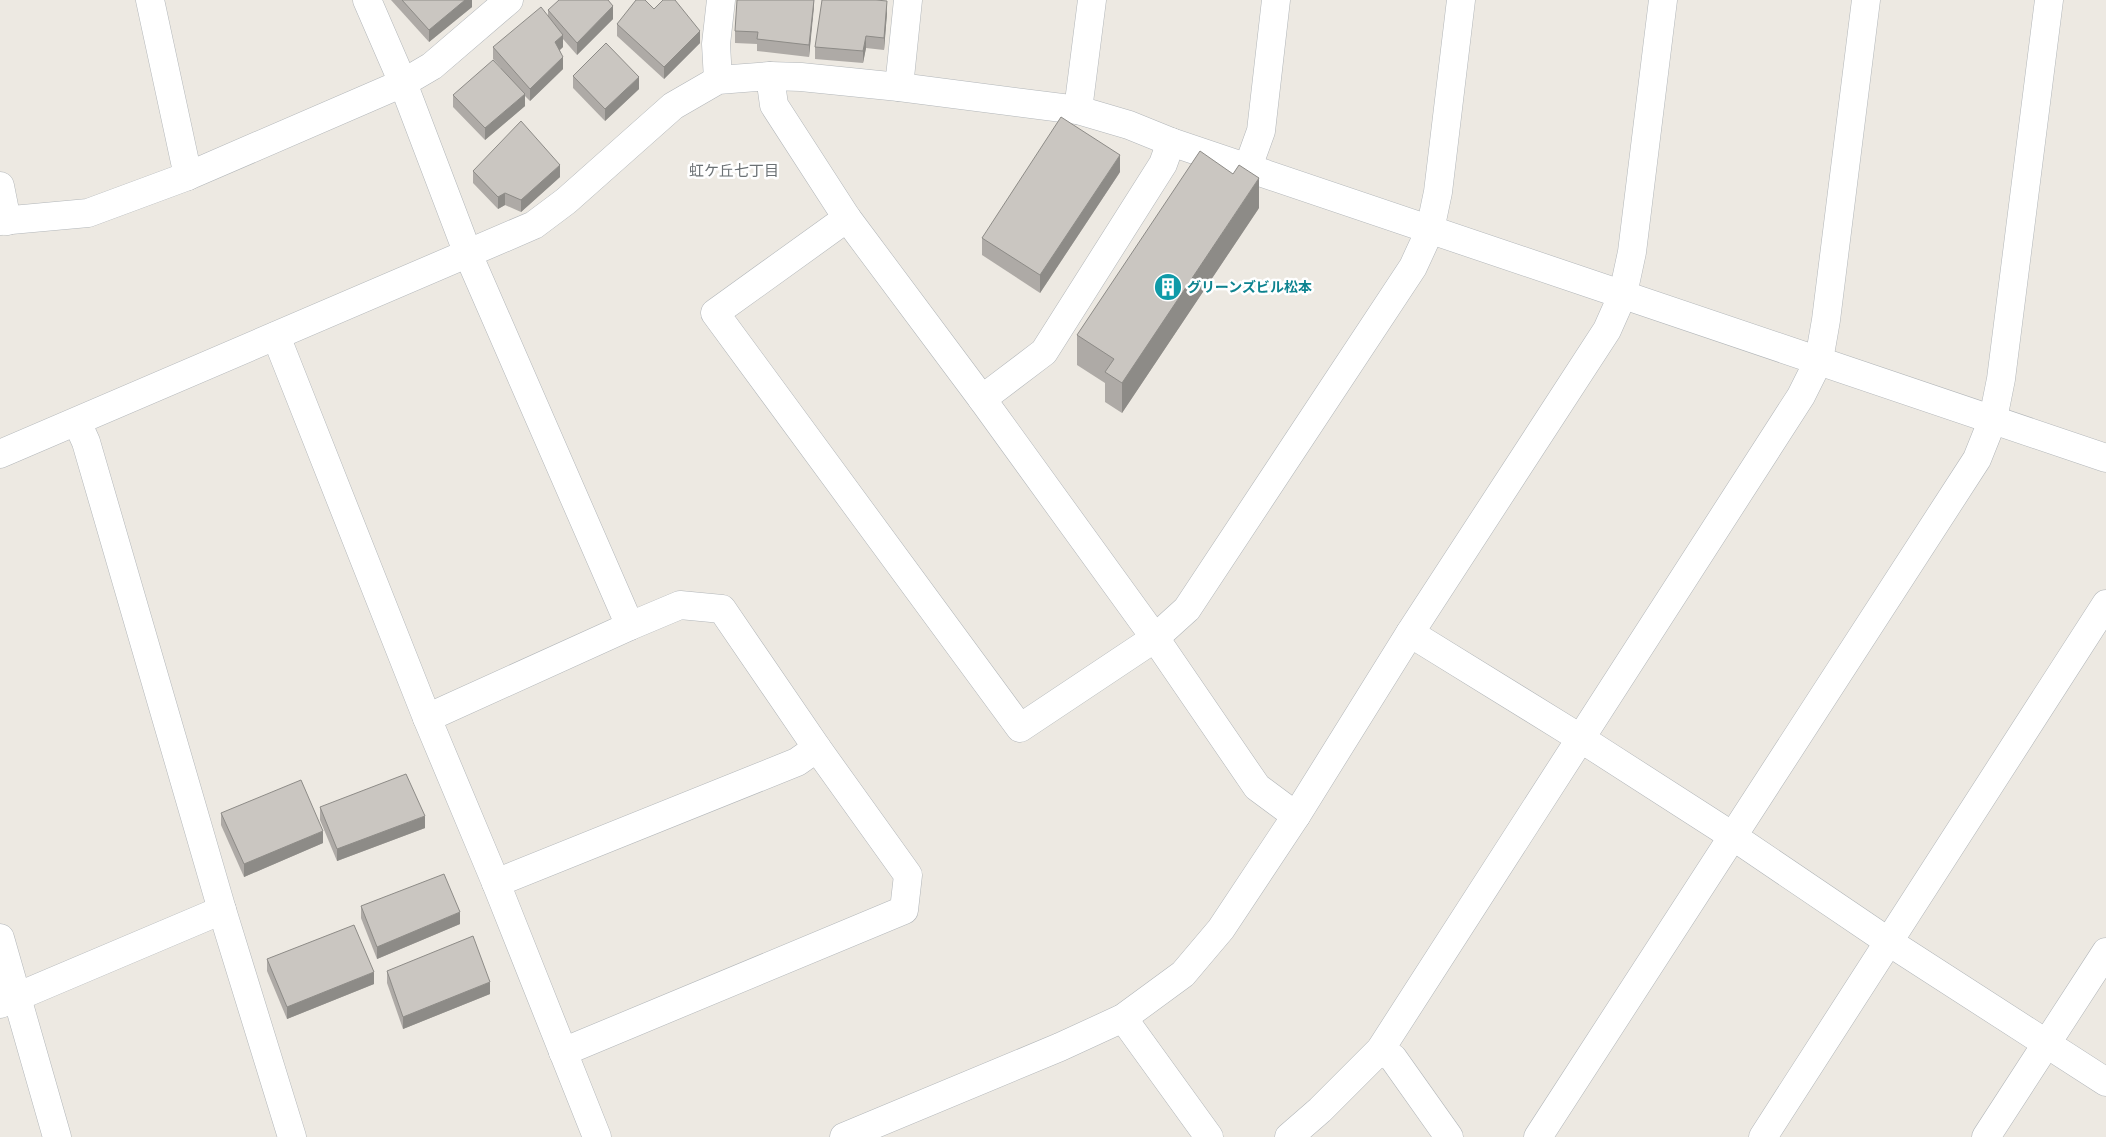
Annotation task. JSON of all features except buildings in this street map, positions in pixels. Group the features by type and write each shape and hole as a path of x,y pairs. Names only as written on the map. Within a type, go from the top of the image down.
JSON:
{"street":[{"path":"150,0 188,176"},
{"path":"367,0 403,83 468,254 630,626"},
{"path":"0,186 3,221 88,213 188,176 403,83 432,66 509,0"},
{"path":"718,80 716,44 721,0"},
{"path":"899,87 908,0"},
{"path":"1078,110 1092,0"},
{"path":"1248,167 1261,131 1276,0"},
{"path":"847,218 715,313 1020,728 1155,638 1187,609 1413,267 1430,230 1438,192 1461,0"},
{"path":"844,1137 1060,1047 1123,1018 1183,974 1221,929 1296,816 1410,633 1607,330 1623,294 1632,252 1663,0"},
{"path":"1289,1137 1320,1110 1380,1050 1801,396 1819,360 1826,320 1866,0"},
{"path":"1538,1137 1977,460 1993,419 2001,379 2049,0"},
{"path":"770,76 774,105 847,218 982,399 1155,638 1257,787 1296,816"},
{"path":"0,454 534,225 566,201 673,106 718,80 770,76 801,77 899,87 1078,110 1129,124 1171,142 2106,458"},
{"path":"982,399 1044,352 1163,164 1171,142"},
{"path":"276,336 596,1137"},
{"path":"77,422 86,442 222,910 292,1137"},
{"path":"1763,1137 2106,604"},
{"path":"427,718 630,626 680,606 722,608 817,748 908,874 904,910 563,1052"},
{"path":"1410,633 1580,738 1734,837 1888,942 2106,1082"},
{"path":"496,883 797,762 817,748"},
{"path":"9,1000 222,910"},
{"path":"0,938 9,1000 58,1137"},
{"path":"1986,1137 2106,952"},
{"path":"1123,1018 1210,1137"},
{"path":"1380,1050 1392,1058 1449,1137"}],"place":[{"name":"グリーンズビル松本","path":"1168,287"}],"district":[{"name":"虹ケ丘七丁目","path":"734,170"}]}
